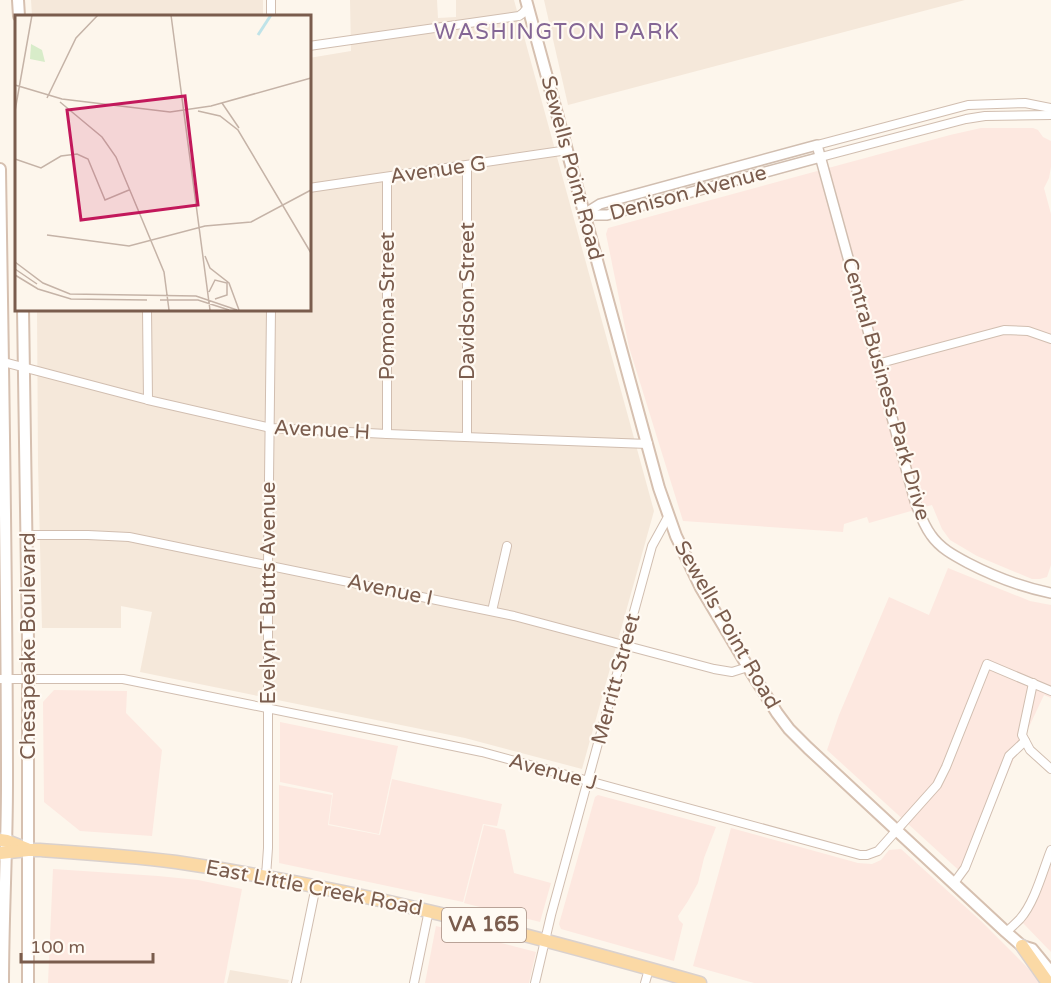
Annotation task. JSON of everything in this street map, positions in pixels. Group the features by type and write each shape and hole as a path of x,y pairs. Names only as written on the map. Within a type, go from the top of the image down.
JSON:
{"main road":[{"name":"Sewells Point Road","path":"527,4 659,488 683,552 701,588 748,668 789,729 1006,932 1022,946 1032,949 1051,972"},
{"name":"Chesapeake Boulevard","path":"0,169 4,679 3,983"},
{"name":"Chesapeake Boulevard","path":"23,310 27,535 28,983"},
{"name":"East Little Creek Road","path":"3,847 154,859 266,876 429,910 700,983"},
{"path":"1022,946 1048,983"}],"street":[{"path":"310,46 519,16 527,4"},
{"name":"Denison Avenue","path":"585,215 600,204 968,105 1025,103 1051,108"},
{"name":"Denison Avenue","path":"585,215 607,215 966,119 985,116 1051,115"},
{"name":"Central Business Park Drive","path":"817,145 915,501 925,526 932,537 949,552 984,572 1028,589 1051,593"},
{"name":"Avenue G","path":"310,188 567,150"},
{"name":"Davidson Street","path":"467,166 468,437"},
{"name":"Pomona Street","path":"387,177 387,434"},
{"path":"147,310 148,400"},
{"name":"Evelyn T Butts Avenue","path":"266,876 272,310"},
{"path":"877,364 1004,330 1028,331 1051,339"},
{"name":"Avenue H","path":"2,362 148,400 271,428 648,444"},
{"name":"Merritt Street","path":"535,983 652,546 669,517"},
{"name":"Avenue I","path":"27,535 129,537 492,611 732,672 748,668"},
{"path":"492,611 507,546"},
{"name":"Avenue J","path":"4,679 123,679 482,752 860,855 878,851 937,785 987,664 1033,683"},
{"path":"1051,691 1033,683 1023,735 1030,750 1051,769"},
{"path":"954,883 965,868 1009,756 1025,741"},
{"path":"1006,932 1022,918 1051,850"},
{"path":"296,983 316,886"},
{"path":"414,983 429,910"},
{"path":"645,983 649,969"}],"shaded area":[{"path":"31,0 263,0 263,15 32,15"},
{"path":"350,0 437,0 438,18 456,17 456,0 514,0 654,511 582,769 465,738 140,672 152,612 121,606 121,628 42,628 37,310 310,310 310,58 351,51"},
{"path":"544,0 965,0 568,105"},
{"path":"981,128 1033,128 1051,141 1051,167 1044,188 1051,214 1051,565 1047,577 1032,579 977,556 950,540 942,529 932,505 869,523 867,517 844,524 843,532 683,521 629,347 606,234 608,228"},
{"path":"948,568 1030,601 1051,605 1051,698 1044,695 1004,780 964,875 827,750 839,715 889,597 929,615"},
{"path":"54,690 127,691 126,713 162,750 152,836 80,831 44,802 43,702"},
{"path":"280,722 398,746 379,834 329,824 333,793 280,782"},
{"path":"392,779 502,804 497,826 483,824 463,902 279,863 279,785 332,795 328,825 380,835"},
{"path":"598,795 716,827 704,858 698,883 678,916 683,924 674,961 561,929 559,924 595,797"},
{"path":"484,825 505,830 514,873 551,883 540,922 464,903"},
{"path":"731,828 858,863 872,864 881,860 889,850 901,849 981,921 1041,983 754,983 693,966"},
{"path":"1051,864 1051,952 1023,923 1031,913"},
{"path":"53,869 198,880 242,889 224,983 48,983"},
{"path":"436,926 536,952 529,983 425,983"},
{"path":"230,970 289,980 288,983 227,983"}],"district":[{"name":"WASHINGTON PARK","path":"557,32"}]}
